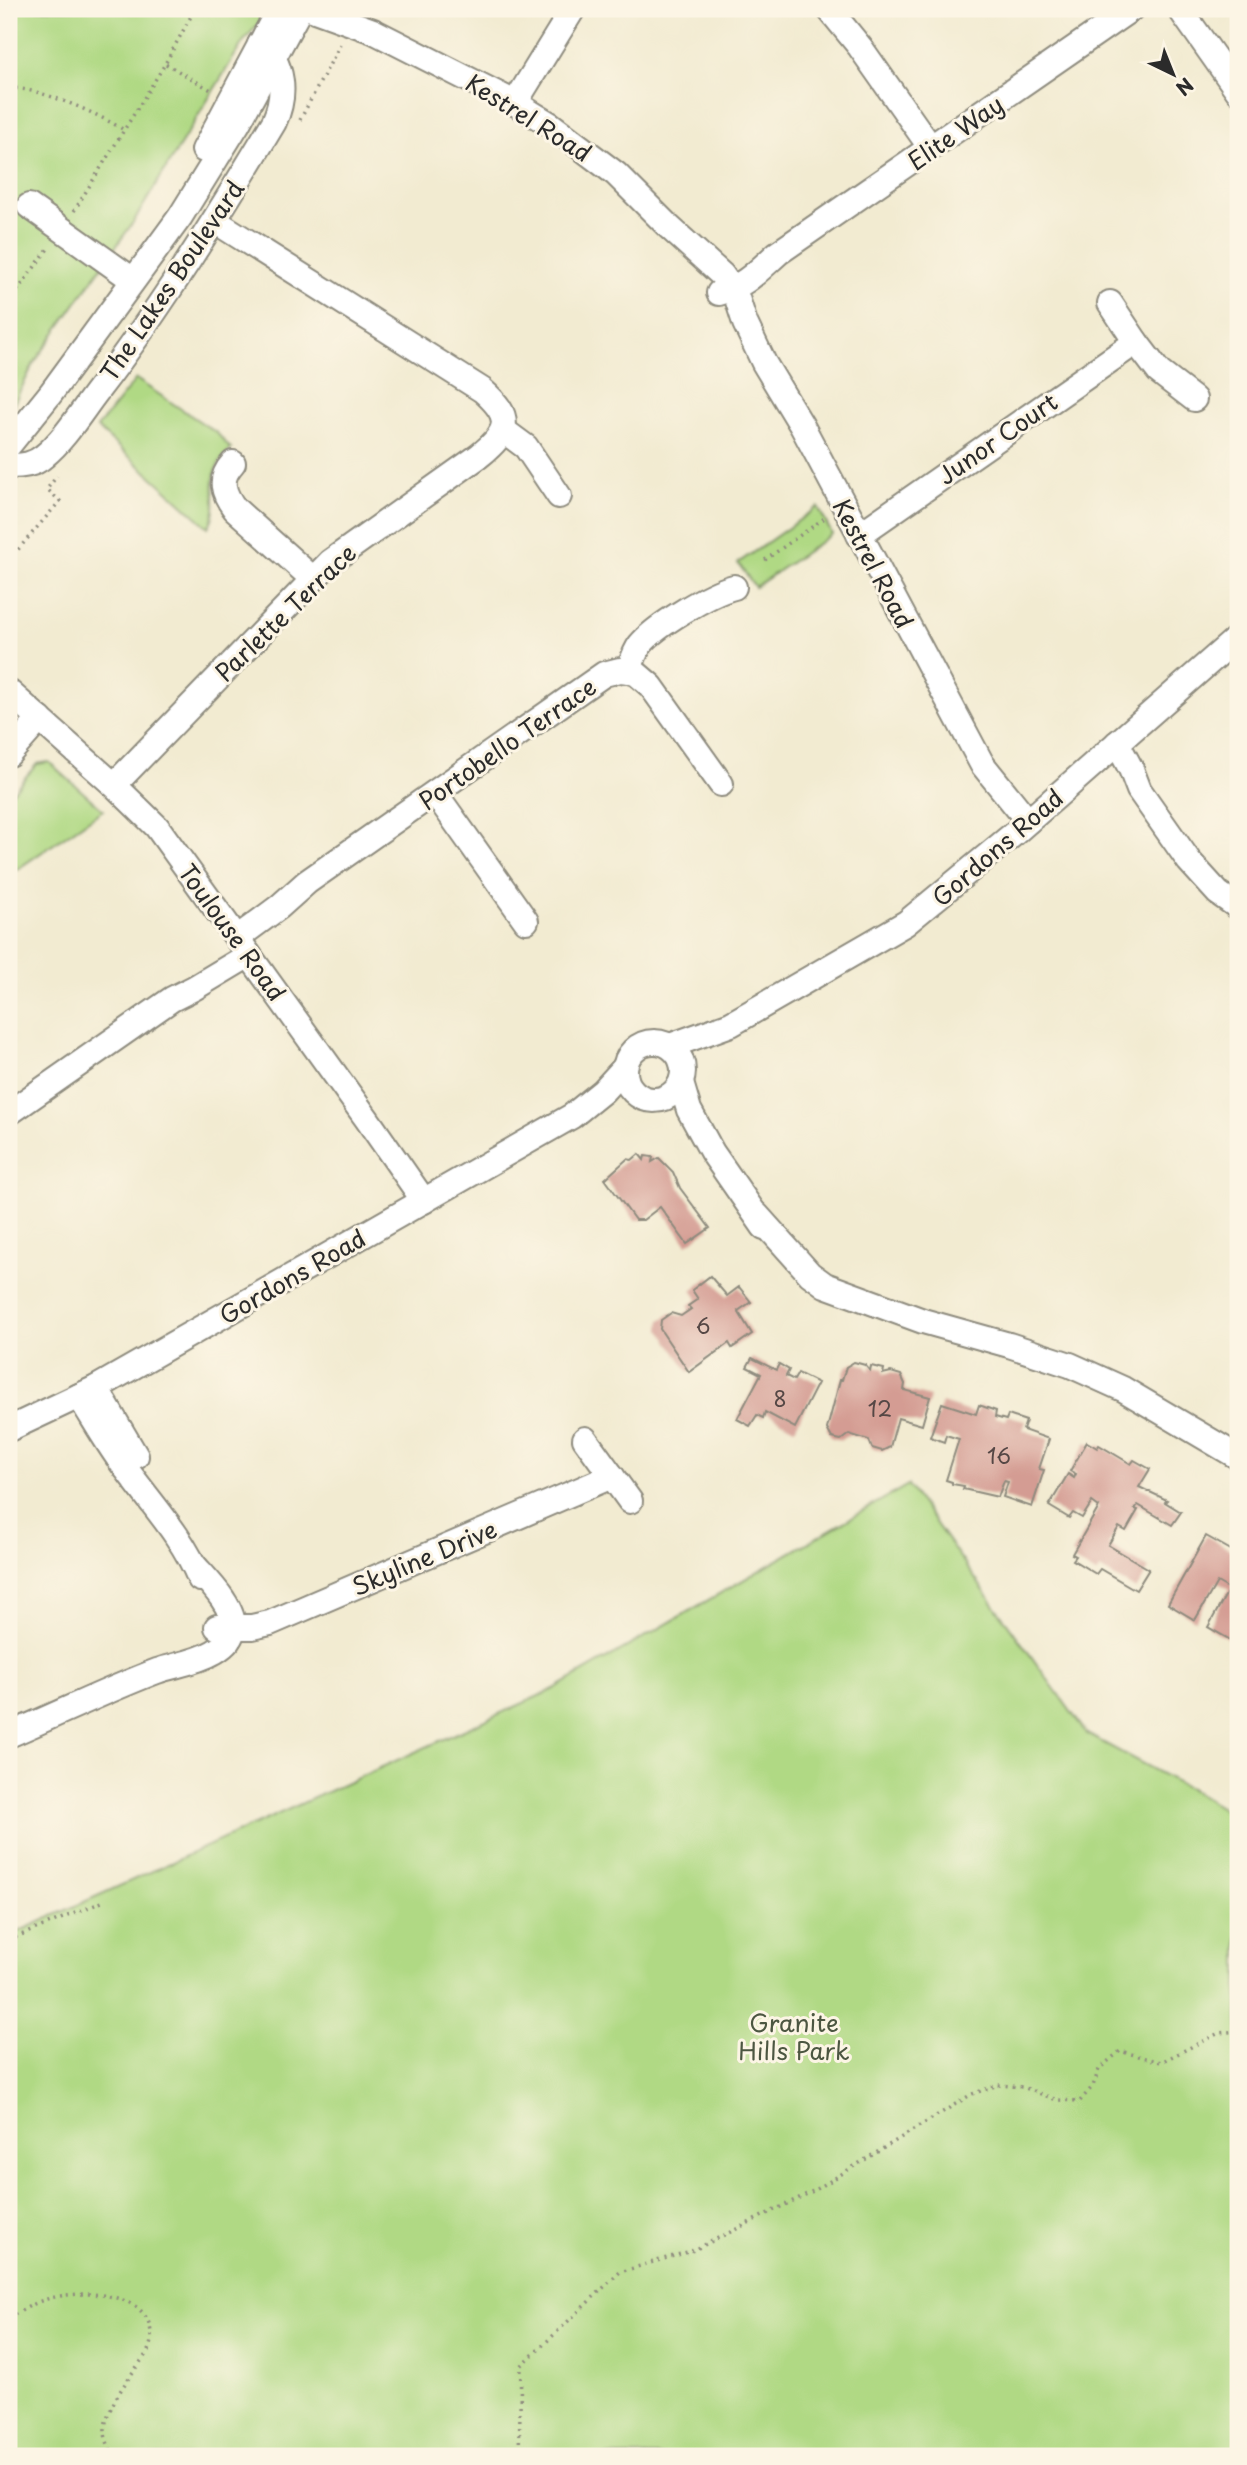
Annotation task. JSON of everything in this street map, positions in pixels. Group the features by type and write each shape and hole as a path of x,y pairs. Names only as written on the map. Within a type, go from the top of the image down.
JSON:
{"street":[{"name":"The Lakes Boulevard","path":"9,467 35,462 52,449 122,357 215,221 280,109 281,83 267,51 279,9"},
{"name":"The Lakes Boulevard","path":"9,445 51,393 137,274 267,51 300,9"},
{"name":"Kestrel Road","path":"312,9 373,31 515,103 584,148 616,174 726,288 982,764 992,793 1022,826"},
{"name":"Kestrel Road","path":"341,9 373,31"},
{"path":"515,103 573,9"},
{"path":"829,9 860,47 931,148"},
{"name":"Elite Way","path":"726,288 741,271 778,253 1131,9"},
{"path":"1181,9 1238,91"},
{"path":"29,206 137,274"},
{"path":"215,221 482,390 502,410 503,430 526,447 559,496"},
{"path":"1110,303 1159,372 1194,399"},
{"name":"Junor Court","path":"859,535 1136,342"},
{"name":"Parlette Terrace","path":"114,785 344,550 479,456 492,446 503,430"},
{"path":"233,463 223,480 227,499 313,579"},
{"path":"721,784 651,686 638,674 629,671 636,652 648,638 711,594 734,587"},
{"name":"Gordons Road","path":"670,1046 731,1024 906,923 1022,826 1238,637"},
{"name":"Portobello Terrace","path":"9,1113 172,999 202,984 238,940 307,882 604,674 629,671"},
{"name":"Toulouse Road","path":"9,692 157,827 424,1201"},
{"path":"9,754 40,719"},
{"path":"1109,749 1203,879 1238,907"},
{"path":"435,793 526,922"},
{"name":"Gordons Road","path":"682,1076 731,1024"},
{"path":"712,1152 678,1119 628,1085 624,1068 631,1052 645,1043 654,1042 670,1046 677,1052 689,1110 712,1152 757,1215 810,1274 825,1285 923,1321 1043,1355 1096,1376 1238,1457"},
{"name":"Gordons Road","path":"9,1429 88,1392 572,1116 603,1091 624,1068"},
{"path":"647,1099 669,1096 682,1076"},
{"name":"Gordons Road","path":"572,1116 603,1105 647,1099"},
{"path":"9,1735 157,1671 225,1628 194,1565 161,1511 126,1469 88,1392"},
{"path":"585,1438 630,1501"},
{"name":"Skyline Drive","path":"225,1628 270,1623 612,1476"}],"path":[{"path":"9,302 62,229 165,64 195,9"},
{"path":"165,64 218,95"},
{"path":"9,88 40,92 124,130"},
{"path":"765,560 826,517"},
{"path":"9,1940 102,1902"},
{"path":"519,2456 521,2366 620,2272 694,2250 817,2189 972,2094 999,2085 1023,2087 1057,2100 1080,2101 1093,2086 1099,2069 1120,2051 1161,2062 1219,2033 1238,2031"},
{"path":"9,2318 34,2303 50,2298 85,2295 117,2297 137,2307 144,2315 151,2339 148,2353 122,2388 107,2419 105,2430 114,2456"}],"green space":[{"path":"9,9 271,9 243,42 134,221 34,363 9,413"},
{"path":"136,379 217,433 231,449 216,471 213,517 208,527 97,428"},
{"path":"818,507 832,534 755,587 738,563"},
{"path":"49,762 103,810 16,870 9,860 9,796 37,764"},
{"name":"Granite Hills Park","path":"908,1485 1087,1734 1238,1818 1238,2456 9,2456 9,1936 552,1690"}],"building":[{"path":"639,1154 644,1160 645,1156 653,1157 652,1162 659,1158 673,1172 680,1188 710,1228 687,1244 660,1207 643,1220 635,1220 605,1179 627,1159 632,1160"},
{"path":"710,1276 727,1296 739,1287 751,1302 738,1311 752,1334 732,1348 729,1343 689,1372 660,1329 661,1320 671,1313 681,1316 691,1309 688,1306 698,1299 692,1290"},
{"path":"752,1358 776,1370 779,1364 789,1370 786,1376 794,1380 798,1373 818,1383 795,1428 765,1412 763,1418 757,1415 750,1426 737,1419 761,1374 747,1367"},
{"path":"854,1362 865,1365 870,1371 871,1366 884,1369 883,1374 891,1372 901,1375 905,1384 904,1390 930,1397 922,1425 898,1418 890,1447 882,1451 872,1448 869,1440 849,1434 841,1440 832,1438 827,1429 840,1380 846,1367"},
{"path":"942,1403 976,1414 979,1405 996,1411 995,1417 1006,1420 1008,1415 1026,1421 1023,1430 1049,1439 1039,1469 1044,1470 1032,1507 1003,1497 1008,1482 1004,1481 998,1497 963,1489 964,1486 946,1480 959,1439 946,1435 944,1442 930,1437"},
{"path":"1087,1442 1097,1448 1099,1445 1131,1464 1134,1460 1150,1469 1139,1487 1167,1500 1165,1502 1181,1512 1172,1525 1138,1505 1126,1531 1119,1527 1108,1545 1149,1569 1136,1590 1100,1569 1096,1574 1073,1560 1076,1556 1072,1554 1099,1507 1092,1502 1082,1518 1073,1513 1069,1518 1049,1506 1068,1474 1074,1478 1076,1474 1070,1471"},
{"path":"1206,1536 1238,1554 1236,1643 1208,1627 1229,1589 1217,1582 1195,1620 1168,1604"}]}
